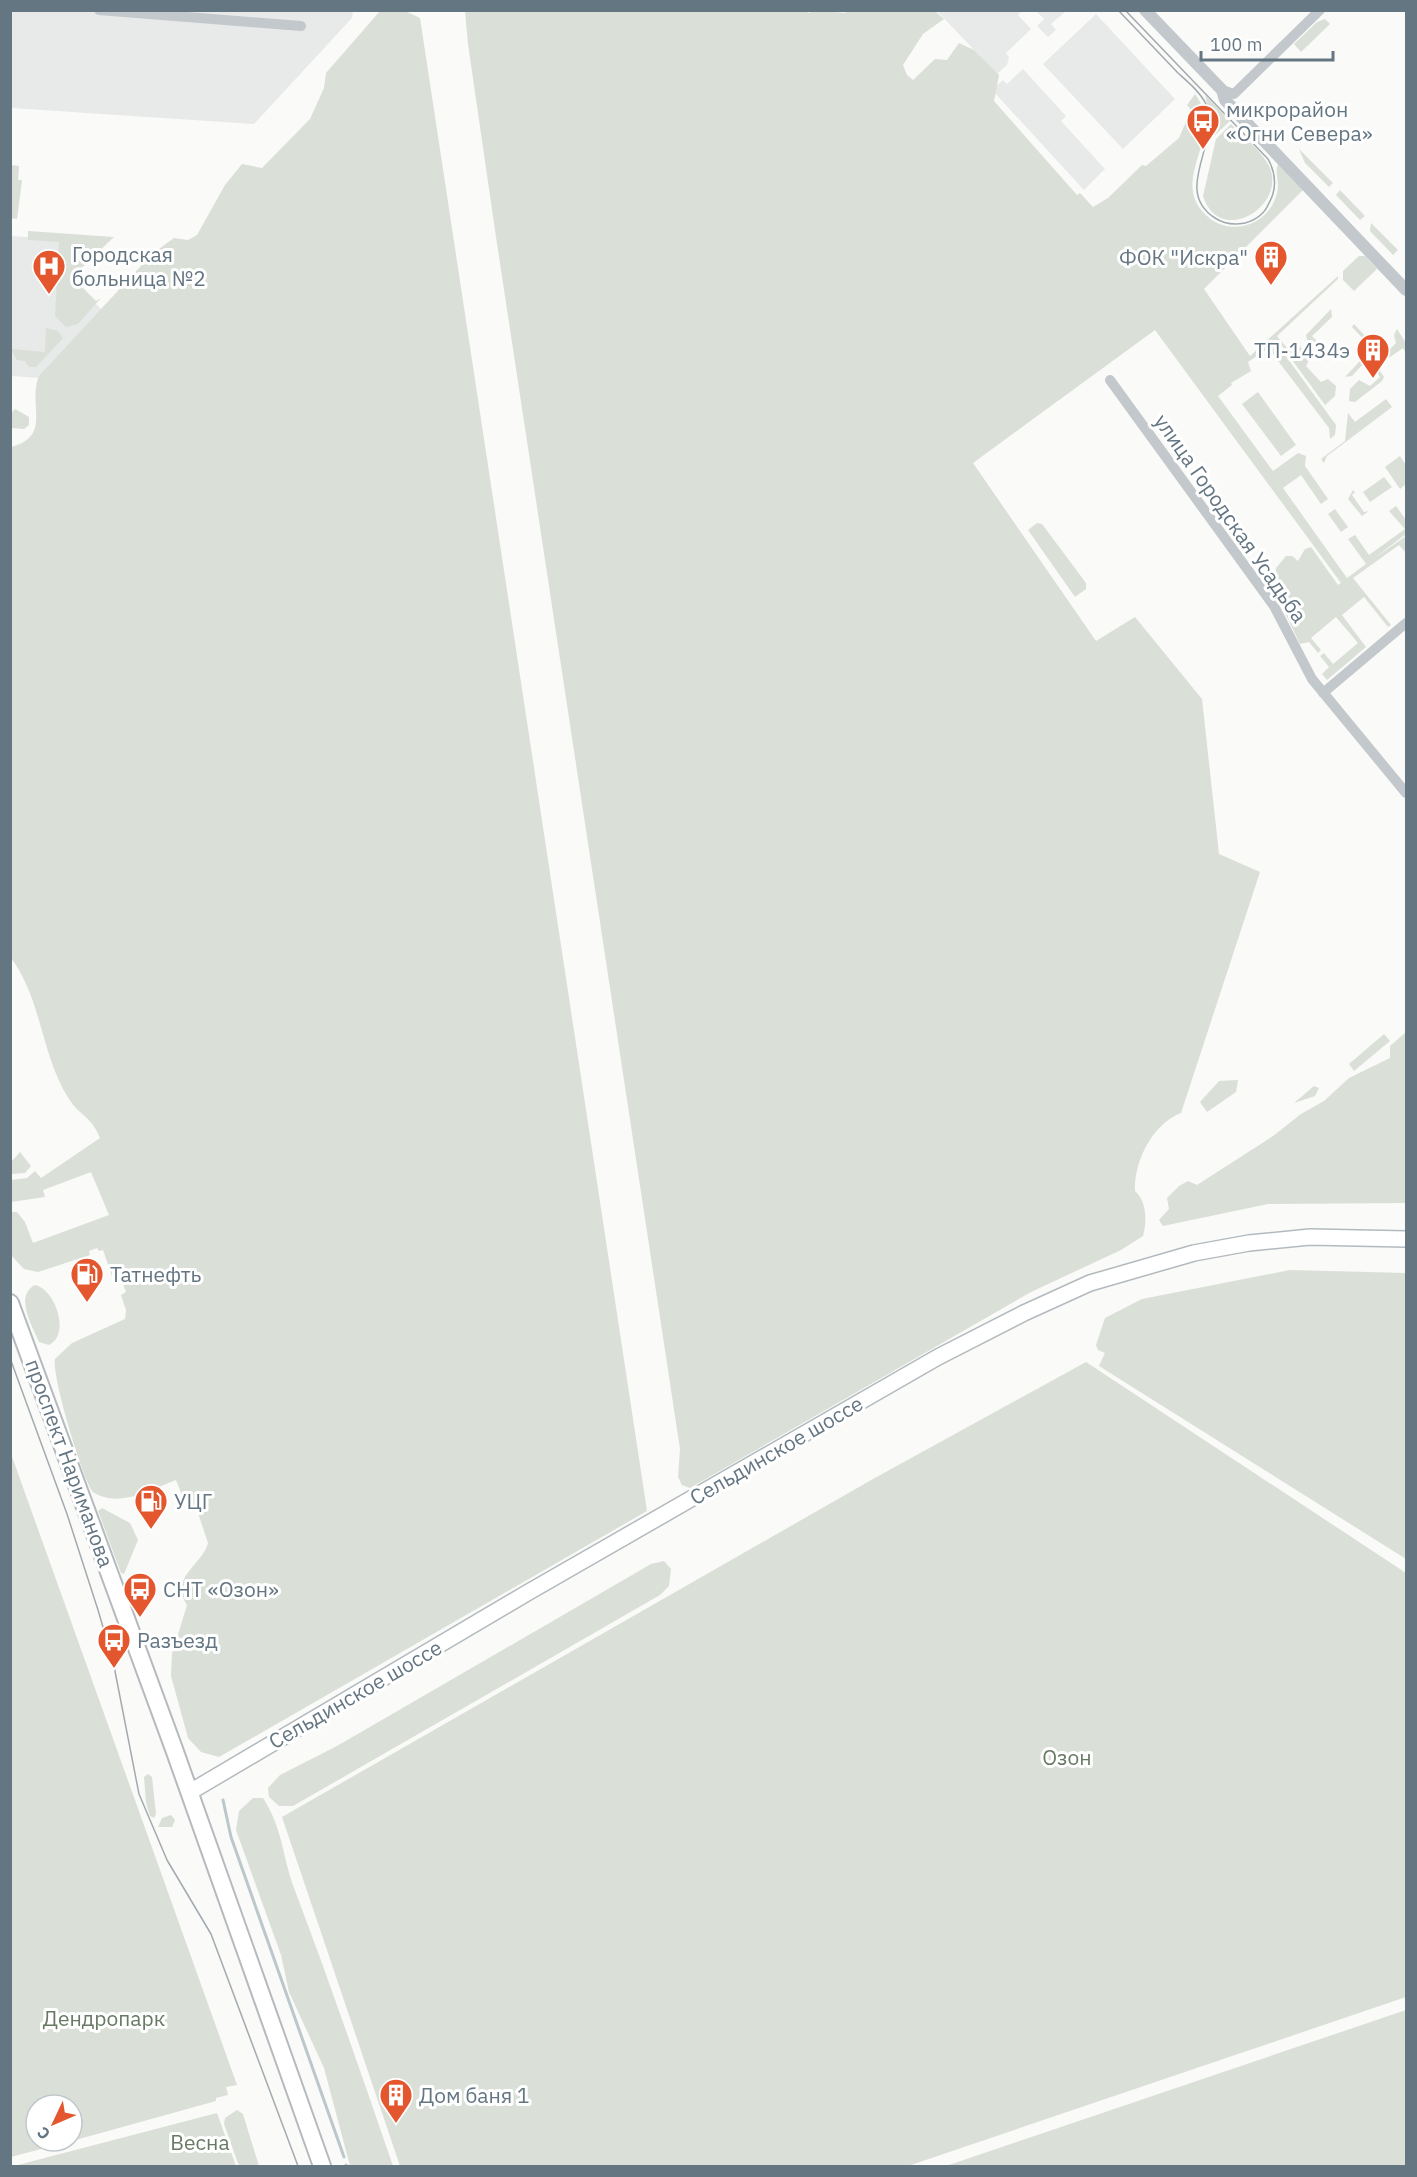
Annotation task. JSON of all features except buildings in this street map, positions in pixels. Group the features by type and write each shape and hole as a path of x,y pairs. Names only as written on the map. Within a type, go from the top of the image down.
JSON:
{"main road":[{"name":"Сельдинское шоссе","path":"190,1792 507,1605 938,1357 1041,1305 1090,1283 1138,1268 1249,1243 1310,1237 1407,1239"},
{"name":"проспект Нариманова","path":"10,1302 17,1337 190,1792 322,2166"}],"street":[{"path":"99,10 301,26"},
{"path":"1145,10 1228,92"},
{"path":"1320,10 1228,92 1225,100 1407,290"},
{"name":"улица Городская Усадьба","path":"1110,380 1274,606 1312,679 1407,793"},
{"path":"1323,693 1407,623"}],"shaded area":[{"path":"10,11 353,11 352,18 254,124 11,108"},
{"path":"937,11 1022,11 1018,15 1031,29 1006,53 1009,57 1007,65 997,74"},
{"path":"1036,11 1066,11 1051,24 1056,30 1048,37 1037,26 1044,19"},
{"path":"1096,14 1175,99 1123,149 1043,64"},
{"path":"1023,69 1066,116 1061,121 1105,169 1084,190 992,90 1003,80 1007,84"},
{"name":"Городская больница №2","path":"10,236 76,240 72,279 103,311 39,378 11,376"}],"green space":[{"path":"806,10 808,13 817,10 845,13 848,10 935,11 944,19 923,34 903,65 907,75 913,80 935,59 947,60 959,43 974,50 999,75 994,101 1077,195 1080,193 1093,207 1108,198 1142,165 1146,166 1179,138 1191,110 1187,105 1195,94 1203,108 1205,120 1204,135 1193,180 1193,191 1196,202 1208,217 1216,223 1236,227 1245,226 1261,218 1268,212 1276,196 1278,164 1303,190 1204,289 1250,356 1338,276 1338,279 1277,336 1280,340 1248,362 1251,371 1231,383 1232,385 1218,396 1273,471 1298,453 1306,456 1305,466 1328,499 1321,504 1301,475 1283,488 1347,578 1366,564 1348,539 1355,535 1369,555 1405,529 1389,511 1396,506 1406,520 1406,534 1372,560 1406,536 1406,553 1399,545 1353,578 1391,625 1388,627 1364,597 1342,615 1366,647 1327,680 1322,674 1329,667 1320,656 1324,653 1333,664 1358,643 1336,617 1311,638 1321,650 1318,653 1309,642 1300,644 1282,607 1281,598 1274,587 1276,568 1286,556 1292,556 1298,561 1305,549 1311,547 1338,585 1341,583 1155,330 973,463 1096,641 1135,617 1202,699 1219,854 1260,872 1181,1113 1162,1125 1154,1134 1147,1144 1138,1167 1135,1191 1144,1206 1143,1236 1121,1250 1031,1292 690,1488 682,1485 678,1477 680,1449 496,237 465,11"},
{"path":"380,11 405,11 420,18 647,1511 219,1757 201,1752 188,1738 171,1676 172,1654 187,1605 182,1586 184,1579 205,1551 208,1543 197,1510 184,1500 176,1480 124,1498 113,1499 93,1492 82,1467 62,1404 55,1359 72,1343 125,1319 126,1310 121,1295 126,1292 121,1278 115,1279 112,1276 103,1250 99,1251 97,1248 89,1251 90,1255 38,1272 24,1269 11,1255 11,1212 17,1212 25,1222 33,1243 109,1215 91,1172 43,1190 45,1197 11,1202 11,1180 27,1178 35,1171 41,1178 100,1138 93,1125 69,1099 60,1082 52,1065 29,991 11,958 11,447 24,442 35,427 35,397 39,376 152,254 174,238 188,240 197,235 225,185 242,164 262,168 310,119 324,88 326,73"},
{"path":"1325,19 1330,24 1301,52 1294,44 1317,22"},
{"path":"1205,95 1230,121 1215,135"},
{"path":"1231,124 1266,160 1272,181 1269,194 1261,206 1250,215 1236,220 1223,219 1211,211 1203,196 1216,139"},
{"path":"1299,149 1333,183 1329,187 1305,163"},
{"path":"11,165 19,166 18,180 22,180 17,219 11,218"},
{"path":"1340,190 1365,216 1360,220 1336,195"},
{"path":"1371,223 1398,250 1393,255 1370,231"},
{"path":"28,231 114,237 72,277 96,301 101,298 78,324 66,327 55,316 59,242 28,240"},
{"path":"1359,256 1365,256 1377,269 1354,291 1343,280 1343,271"},
{"path":"1331,309 1332,317 1312,336 1327,352 1323,357 1307,340 1306,335"},
{"path":"1354,324 1377,349 1352,376 1345,377 1372,348 1352,327"},
{"path":"46,328 58,331 63,338 36,367 29,367 25,361 17,360 11,349 45,352"},
{"path":"1397,329 1406,343 1406,353 1403,348 1383,362 1384,355 1396,343 1394,335"},
{"path":"1281,341 1288,349 1298,344 1310,358 1306,366 1321,382 1328,379 1336,386 1335,396 1325,405 1279,342"},
{"path":"1277,344 1336,425 1335,435 1330,439 1329,428 1269,349"},
{"path":"1378,368 1384,377 1382,381 1355,402 1349,401 1350,389 1359,380 1370,386 1380,377 1376,371"},
{"path":"1258,392 1296,445 1281,456 1242,404"},
{"path":"1386,399 1392,407 1327,456 1324,463 1321,459 1345,441 1348,413 1355,422"},
{"path":"15,409 29,417 29,425 24,429 11,428 11,413"},
{"path":"1400,456 1406,465 1406,484 1400,489 1385,467"},
{"path":"1384,477 1392,487 1370,502 1363,492"},
{"path":"1353,490 1355,492 1352,495 1364,512 1369,511 1362,516 1348,499"},
{"path":"1335,509 1348,527 1341,532 1328,514"},
{"path":"1037,523 1042,524 1086,583 1086,589 1075,597 1028,530"},
{"path":"1406,1032 1406,1203 1268,1204 1163,1226 1159,1220 1169,1209 1167,1198 1179,1186 1188,1181 1197,1185 1273,1136 1301,1114 1324,1101 1349,1078 1390,1058 1390,1046"},
{"path":"1384,1034 1390,1041 1354,1071 1349,1064"},
{"path":"1238,1080 1236,1092 1207,1112 1200,1102 1219,1081"},
{"path":"1314,1086 1319,1088 1315,1096 1294,1103"},
{"path":"20,1152 31,1166 25,1173 11,1174 11,1162"},
{"path":"1290,1270 1406,1273 1406,1559 1099,1366 1105,1353 1098,1350 1096,1345 1105,1318 1142,1299"},
{"path":"35,1285 49,1295 58,1312 59,1332 56,1339 49,1345 39,1342 26,1312 26,1296"},
{"name":"Озон","path":"1086,1362 1406,1573 1406,1997 908,2166 400,2166 282,1817 873,1479"},
{"name":"Дендропарк","path":"10,1451 237,2085 226,2087 228,2095 216,2098 216,2101 84,2138 84,2093 24,2093 24,2153 26,2153 11,2157"},
{"path":"102,1508 130,1523 138,1540 124,1574 121,1573 98,1511"},
{"path":"664,1561 671,1569 669,1586 660,1595 293,1806 279,1806 269,1797 268,1788 280,1775 337,1746 651,1564"},
{"path":"148,1774 152,1777 156,1814 154,1818 150,1816 146,1803 144,1777"},
{"path":"253,1798 263,1798 275,1820 294,1888 393,2166 350,2166 324,2068 289,1992 281,1955 236,1830 239,1811"},
{"path":"171,1815 175,1820 172,1827 158,1827 162,1818"},
{"path":"1406,2010 1406,2166 946,2166"},
{"path":"237,2110 243,2114 259,2166 239,2166 224,2124 225,2118"},
{"name":"Весна","path":"217,2113 236,2166 14,2166 64,2153 84,2153 84,2148"}],"waterway":[{"path":"223,1800 231,1837 344,2157"}],"tram line":[{"path":"1118,10 1194,87 1206,104 1209,118 1208,133 1197,179 1197,193 1203,207 1215,218 1226,223 1241,224 1256,218 1263,213 1272,198 1274,175 1268,159 1125,10"},
{"path":"10,1358 67,1514 98,1610 113,1661 139,1794 167,1860 211,1934 298,2166"}],"place":[{"name":"микрорайон «Огни Севера»","path":"1203,150"},
{"name":"ФОК \"Искра\"","path":"1271,286"},
{"name":"Городская больница №2","path":"49,295"},
{"name":"ТП-1434э","path":"1373,379"},
{"name":"Татнефть","path":"87,1303"},
{"name":"УЦГ","path":"151,1530"},
{"name":"СНТ «Озон»","path":"140,1618"},
{"name":"Разъезд","path":"114,1669"},
{"name":"Дом баня 1","path":"396,2124"}]}
